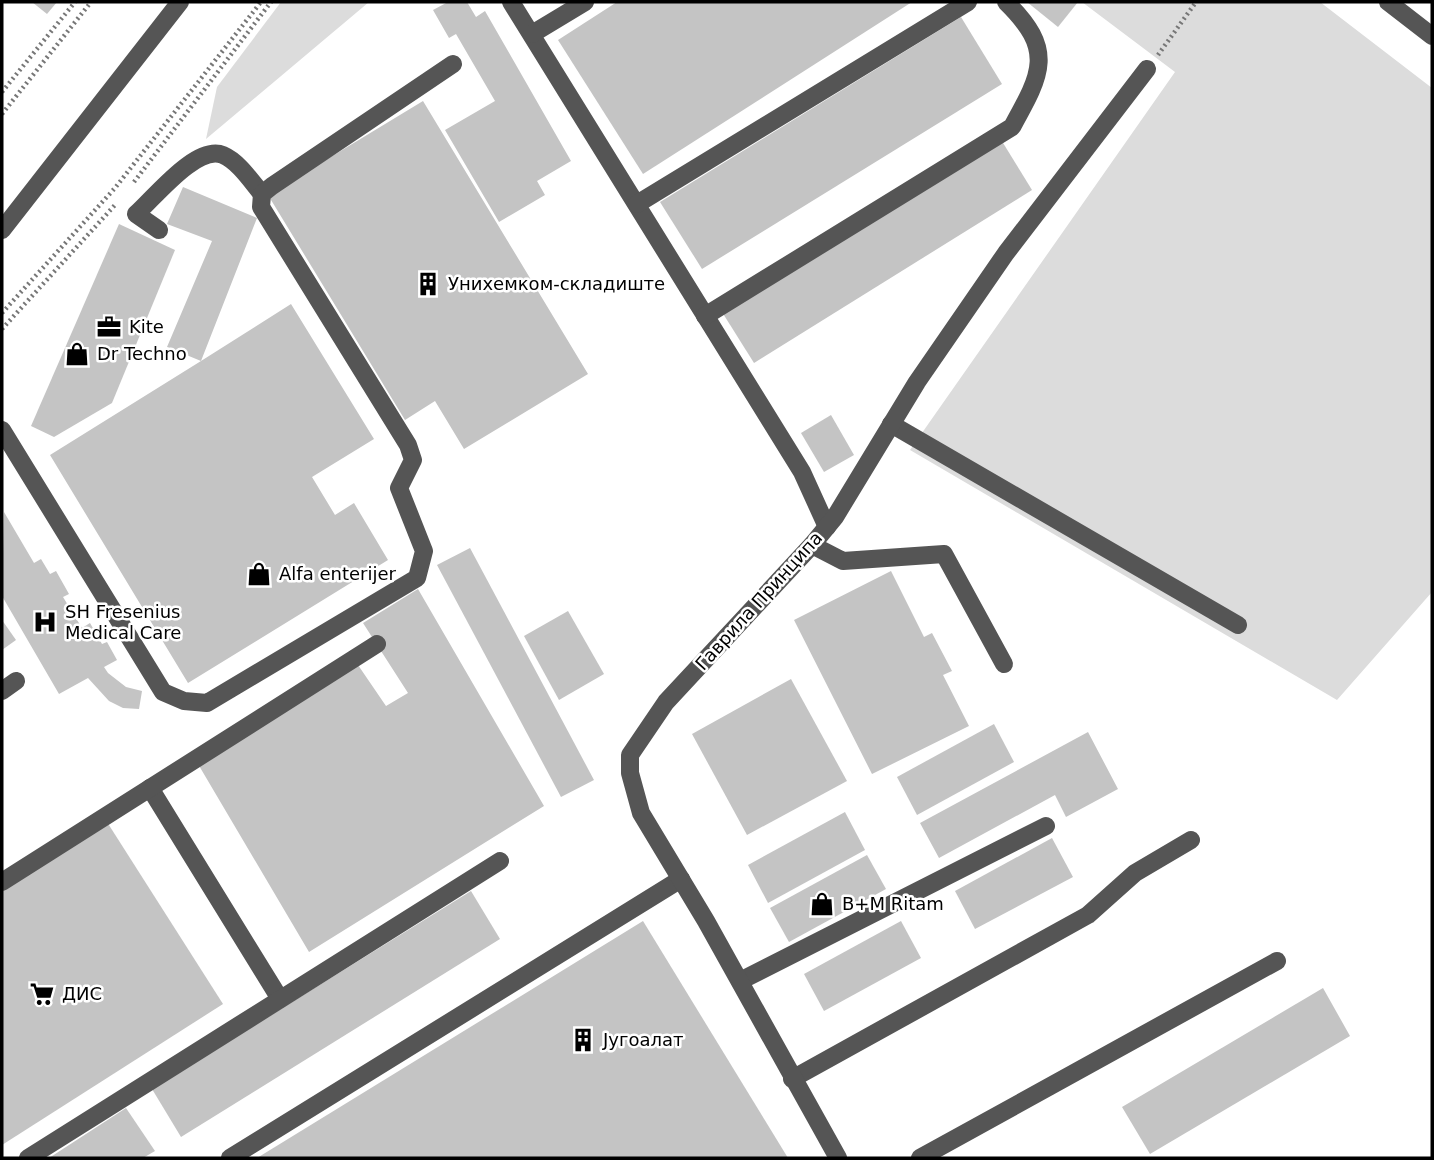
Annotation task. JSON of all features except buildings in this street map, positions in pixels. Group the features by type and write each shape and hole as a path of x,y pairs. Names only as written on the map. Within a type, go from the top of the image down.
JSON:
{"street":[{"path":"2,230 180,2"},
{"path":"511,2 802,472 827,527"},
{"path":"532,34 585,2"},
{"path":"637,204 968,2"},
{"path":"705,316 1012,127 1037,82 1039,49 1026,22 1006,2"},
{"path":"1388,2 1432,36"},
{"path":"262,194 453,64"},
{"name":"Гаврила Принципа","path":"838,1158 740,981 641,813 630,773 630,755 666,702 827,527 891,424 1006,253 1147,69"},
{"path":"2,430 163,692 184,701 207,703 416,578 424,551 399,488 413,460 408,445 261,206 262,194 232,160 221,154 210,153 194,159 136,214 159,230"},
{"path":"891,424 1238,625"},
{"path":"812,545 844,561 944,554 1004,664"},
{"path":"2,883 377,644"},
{"path":"150,788 281,999"},
{"path":"740,981 1046,826"},
{"path":"792,1079 1088,915 1135,873 1191,840"},
{"path":"28,1158 500,861"},
{"path":"230,1158 681,879"},
{"path":"920,1158 1277,961"}],"path":[{"path":"2,92 75,2"},
{"path":"2,114 91,2"},
{"path":"2,313 115,188 261,2"},
{"path":"133,183 271,2"},
{"path":"1147,69 1196,2"},
{"path":"2,329 116,204"}],"shaded area":[{"path":"281,2 369,2 206,139 217,87"},
{"path":"1082,2 1320,2 1432,88 1432,592 1337,700 910,450 1175,72"}],"place":[{"name":"Унихемком-складиште","path":"428,284"},
{"name":"Kite","path":"109,327"},
{"name":"Dr Techno","path":"77,354"},
{"name":"Alfa enterijer","path":"259,574"},
{"name":"SH Fresenius Medical Care","path":"45,622"},
{"name":"B+M Ritam","path":"822,904"},
{"name":"ДИС","path":"42,994"},
{"name":"Југоалат","path":"583,1040"}]}
